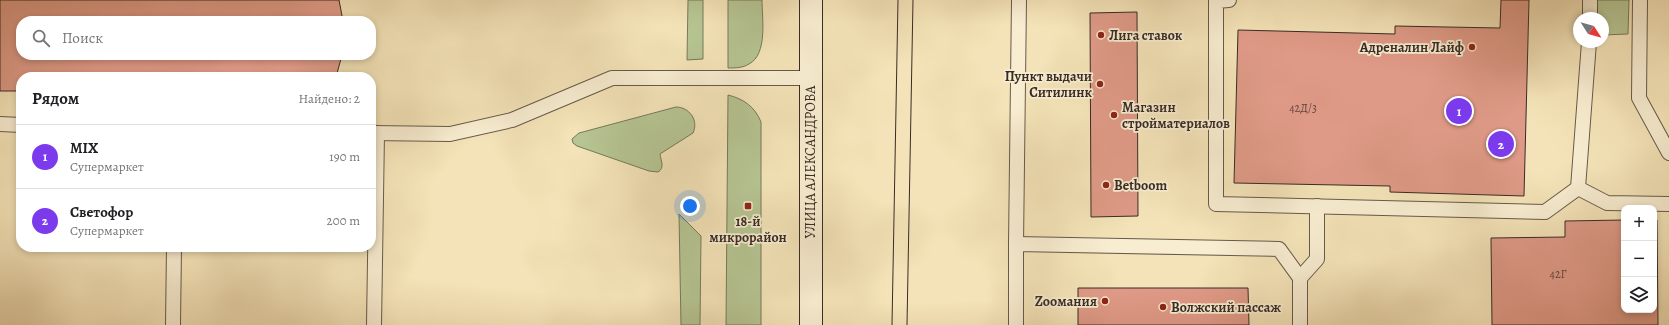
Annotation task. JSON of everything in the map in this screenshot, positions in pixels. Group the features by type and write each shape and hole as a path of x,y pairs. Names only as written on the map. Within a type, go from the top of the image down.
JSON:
{"main road":[{"name":"УЛИЦА АЛЕКСАНДРОВА","path":"811,0 811,325"}],"lane":[{"path":"1016,325 1019,0"},
{"path":"1230,0 1216,1 1216,204 1545,212 1578,188"},
{"path":"1590,0 1590,12"},
{"path":"1640,0 1639,98 1669,153"},
{"path":"1578,188 1588,48"},
{"path":"376,133 450,134 512,120 612,78 810,78"},
{"path":"0,124 16,125"},
{"path":"1578,188 1607,203 1669,204"},
{"path":"1300,278 1317,259 1317,206"},
{"path":"1016,244 1279,250 1300,278 1300,325"},
{"path":"173,325 174,252"},
{"path":"374,252 374,325"}],"green space":[{"path":"688,0 703,0 703,59 687,60"},
{"path":"728,0 762,0 763,35 759,52 755,59 749,64 736,68 728,68"},
{"path":"1596,0 1629,0 1628,34 1609,35 1609,12 1596,12"},
{"path":"728,95 748,104 756,112 761,122 761,325 726,325"},
{"path":"676,107 685,109 692,115 695,128 693,133 660,154 662,166 658,172 649,171 577,146 573,143 572,139 579,133"},
{"path":"679,214 701,236 700,325 681,325"}],"building":[{"path":"0,0 339,0 342,16 16,16 16,60 341,60 337,72 16,72 16,91 0,91"},
{"path":"1501,0 1529,0 1524,196 1390,192 1390,186 1234,183 1238,30 1395,34 1395,26 1500,28"},
{"name":"Магазин стройматериалов","path":"1137,12 1138,216 1091,217 1090,13"},
{"path":"1621,220 1621,313 1657,313 1657,220 1658,325 1492,325 1491,238 1565,237 1565,221"},
{"name":"Волжский пассаж","path":"1078,288 1248,288 1249,325 1078,325"}],"tram line":[{"path":"892,325 898,0"},
{"path":"907,325 913,0"}],"place":[{"name":"Лига ставок","path":"1101,35"},
{"name":"Адреналин Лайф","path":"1472,47"},
{"name":"Пункт выдачи Ситилинк","path":"1100,84"},
{"name":"MIX","path":"1459,111"},
{"name":"Магазин стройматериалов","path":"1114,115"},
{"name":"Светофор","path":"1501,144"},
{"name":"Betboom","path":"1106,185"},
{"name":"18-й микрорайон","path":"748,206"},
{"name":"Zooмания","path":"1105,301"},
{"name":"Волжский пассаж","path":"1163,307"}]}
